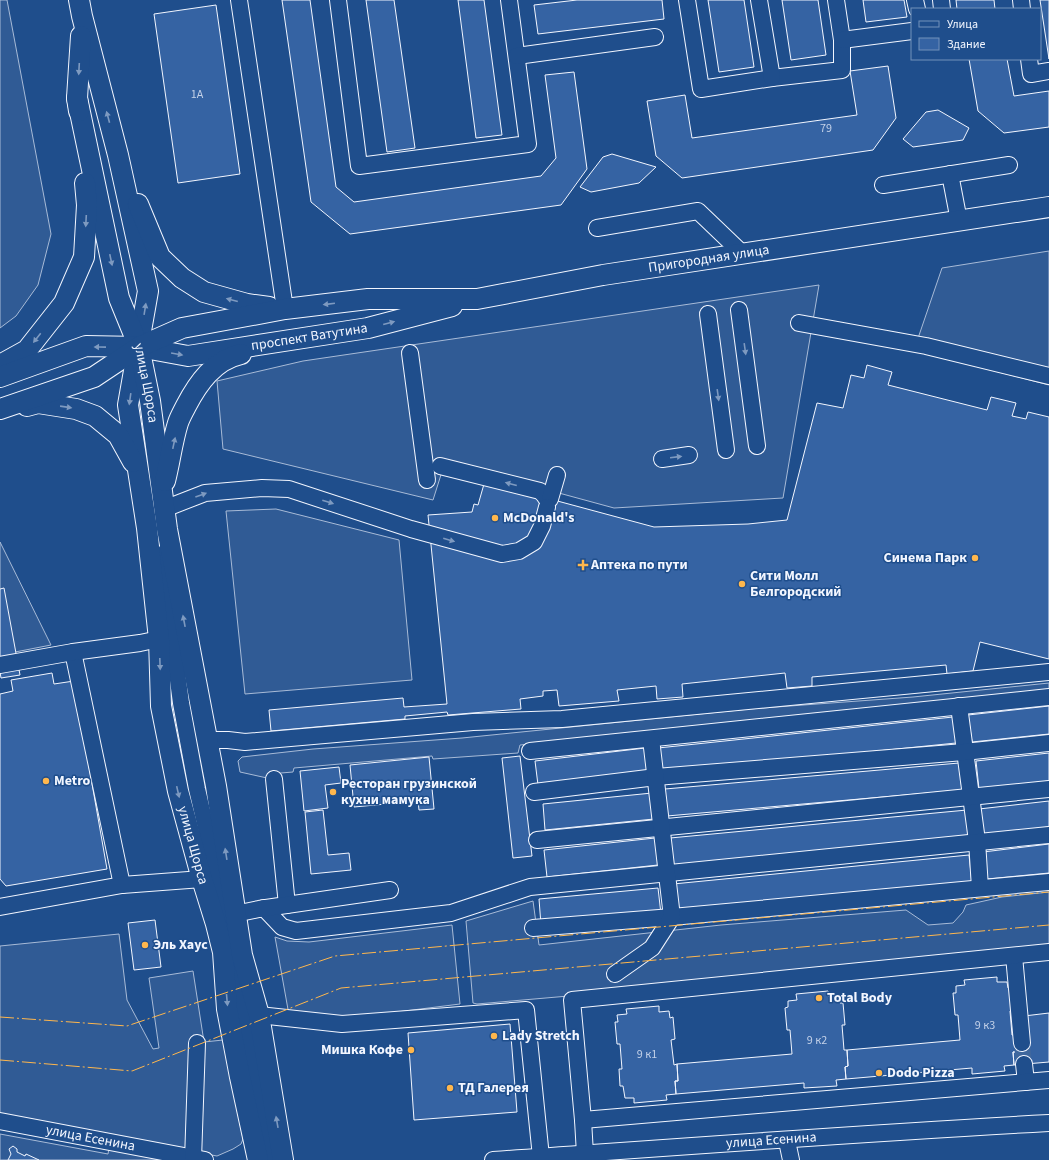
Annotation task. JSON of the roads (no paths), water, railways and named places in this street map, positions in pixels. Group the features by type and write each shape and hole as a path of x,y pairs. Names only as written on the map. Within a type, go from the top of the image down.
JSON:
{"main road":[{"path":"0,365 27,350 64,303 84,257 87,205 77,98 80,8"},
{"path":"80,8 118,155 148,291 139,347"},
{"path":"77,98 119,298 139,347"},
{"path":"118,155 160,257 182,278 204,292 247,304 284,309"},
{"name":"Пригородная улица","path":"368,299 477,299 604,275 744,255 1049,207"},
{"name":"проспект Ватутина","path":"0,410 94,376 139,347 182,328 284,309 368,299"},
{"name":"проспект Ватутина","path":"0,377 86,346 139,347 188,356 368,328 477,299"},
{"path":"163,502 178,422 190,398 206,375 219,364 234,356 368,328"},
{"name":"улица Щорса","path":"139,347 128,404 147,528 159,639 162,706 178,791 223,952 227,1009 258,1160"},
{"name":"улица Щорса","path":"139,347 150,401 167,529 208,740 242,956 259,1016 283,1160"},
{"path":"0,410 38,404 76,409 95,416 118,435 132,458 143,494"}],"street":[{"path":"238,0 284,309"},
{"path":"338,0 359,166 528,144 509,0"},
{"path":"687,0 701,89 772,78 842,70 842,40 836,0"},
{"path":"759,0 772,78"},
{"path":"842,40 911,31"},
{"path":"516,56 655,37"},
{"path":"1029,60 1031,74 1049,71"},
{"path":"883,185 1009,165"},
{"path":"950,174 959,221"},
{"path":"597,228 698,211 744,255"},
{"path":"740,310 758,446"},
{"path":"708,314 726,450"},
{"path":"799,323 943,350 1049,376"},
{"path":"410,353 427,480"},
{"path":"662,459 690,455"},
{"path":"440,466 540,491 547,501"},
{"path":"163,502 205,493 262,488 289,490 419,531 502,554 518,552 534,542 542,526 547,501 558,475"},
{"name":"улица Щорса","path":"147,528 165,582"},
{"name":"улица Щорса","path":"167,529 165,582 184,719 196,789 227,918 269,1160"},
{"path":"0,665 159,639"},
{"path":"73,652 122,885"},
{"path":"208,740 244,742 473,722 562,719 1049,672"},
{"path":"530,751 1049,697"},
{"path":"959,706 977,841 980,888"},
{"path":"269,736 412,723 432,717"},
{"path":"615,974 652,948 672,917 651,739"},
{"path":"534,792 656,777 964,752 1049,743"},
{"path":"274,779 287,905"},
{"path":"538,840 1049,789"},
{"path":"264,908 282,927 296,931 451,913 530,887 977,841 1049,835"},
{"path":"0,908 122,885 202,879"},
{"path":"533,928 672,917 1049,882"},
{"path":"236,914 264,908 390,890"},
{"path":"585,1154 572,1000 1049,952"},
{"path":"1014,956 1022,1043"},
{"path":"259,1016 342,1024 526,1010 541,1157"},
{"path":"197,1043 197,1159"},
{"path":"1024,1064 1026,1082"},
{"path":"583,1120 1049,1080"},
{"name":"улица Есенина","path":"0,1121 197,1159"},
{"name":"улица Есенина","path":"493,1160 585,1154 678,1154 786,1140 1049,1123"},
{"path":"786,1140 791,1160"}],"tunnel":[{"path":"1022,1043 1024,1064"}],"place":[{"name":"McDonald's","path":"495,518"},
{"name":"Синема Парк","path":"975,558"},
{"name":"Аптека по пути","path":"583,565"},
{"name":"Сити Молл Белгородский","path":"742,584"},
{"name":"Metro","path":"46,781"},
{"name":"Ресторан грузинской кухни мамука","path":"333,792"},
{"name":"Эль Хаус","path":"145,945"},
{"name":"Total Body","path":"819,998"},
{"name":"Lady Stretch","path":"494,1036"},
{"name":"Мишка Кофе","path":"411,1050"},
{"name":"Dodo Pizza","path":"879,1073"},
{"name":"ТД Галерея","path":"450,1088"}]}
